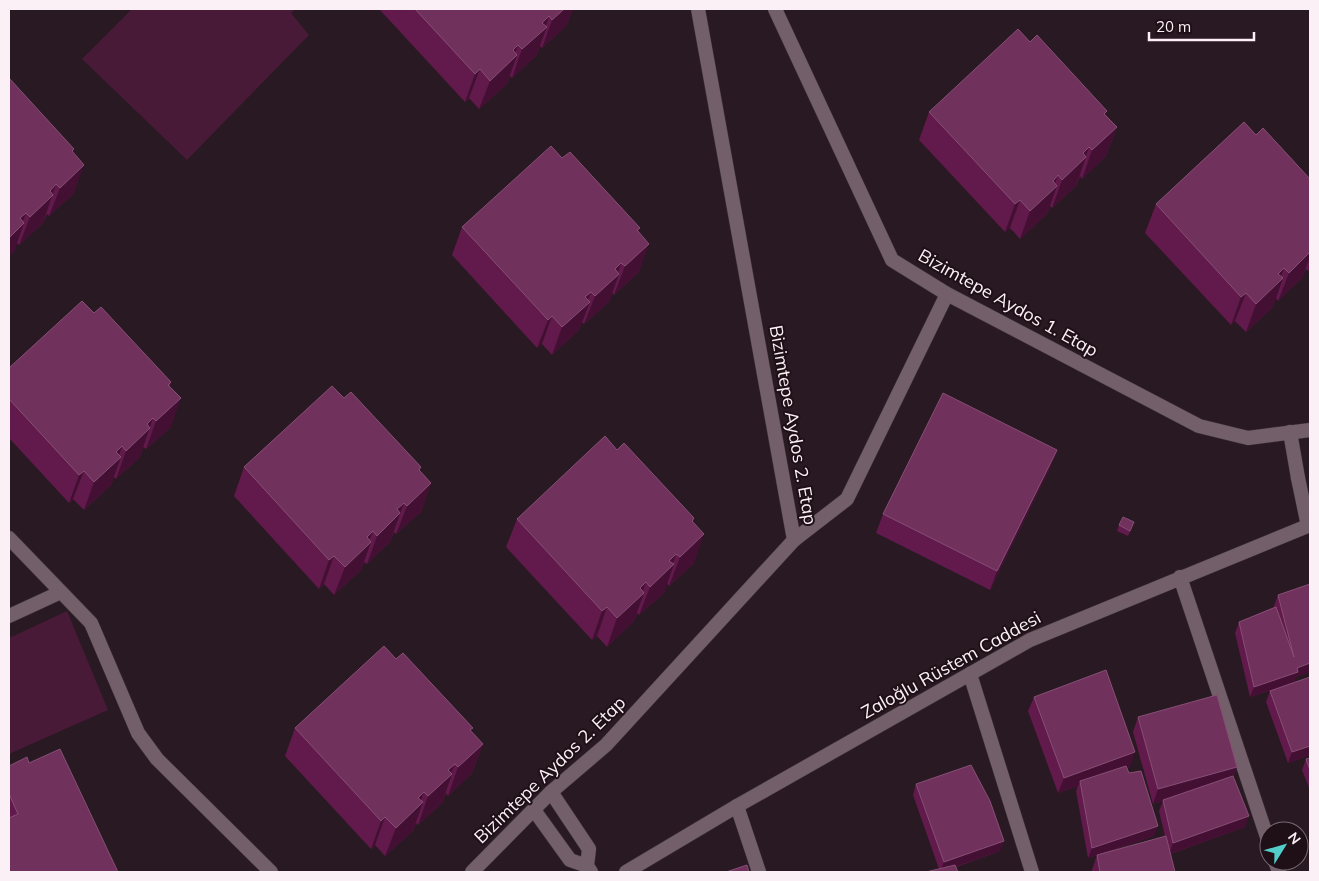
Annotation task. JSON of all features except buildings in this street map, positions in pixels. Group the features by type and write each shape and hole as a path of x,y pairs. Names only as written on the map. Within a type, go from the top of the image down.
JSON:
{"street":[{"name":"Bizimtepe Aydos 2. Etap","path":"472,872 551,792 606,745 794,540 698,9"},
{"name":"Bizimtepe Aydos 1. Etap","path":"775,9 892,260 947,294 1199,426 1248,438 1310,430"},
{"path":"794,540 847,499 947,294"},
{"path":"1290,432 1309,525"},
{"name":"Zaloğlu Rüstem Caddesi","path":"626,872 1030,640 1309,525"},
{"path":"9,538 91,623 138,733 157,759 271,872"},
{"path":"1180,577 1262,821"},
{"path":"9,616 61,592"},
{"path":"970,674 1032,872"},
{"path":"534,810 570,860 589,869 589,849 551,792"},
{"path":"738,806 759,872"}],"shaded area":[{"path":"132,9 295,9 291,13 309,35 187,160 82,59"},
{"path":"67,611 108,710 9,754 9,638"}]}
